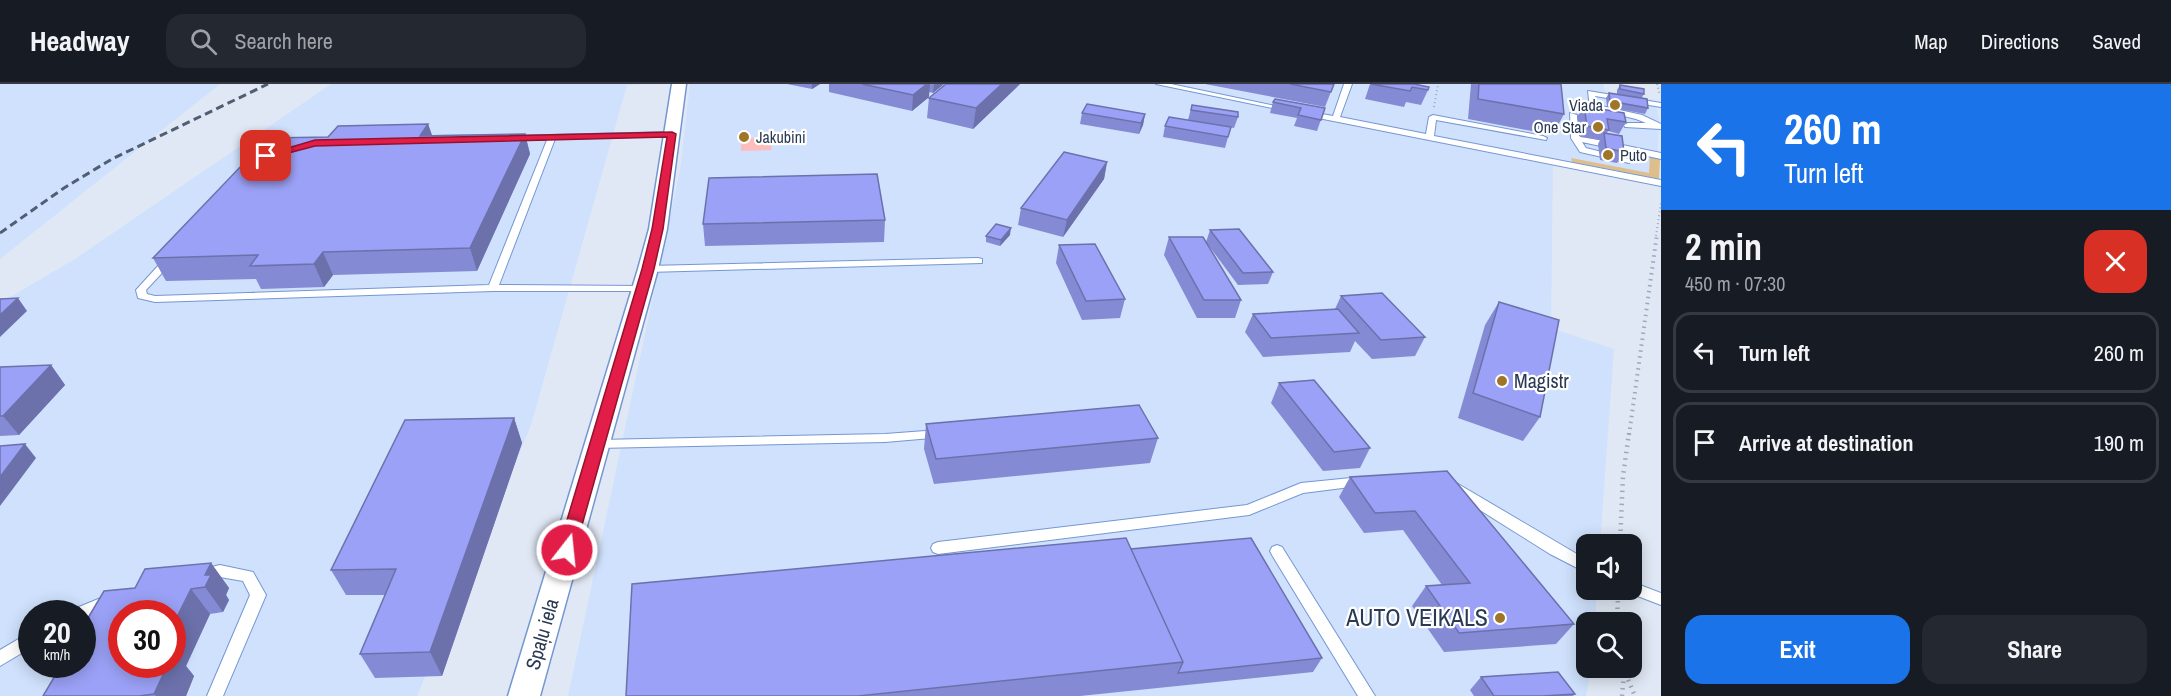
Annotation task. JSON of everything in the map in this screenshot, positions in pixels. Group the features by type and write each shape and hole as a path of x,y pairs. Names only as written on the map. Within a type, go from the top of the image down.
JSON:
{"street":[{"name":"Spaļu iela","path":"524,696 658,229 679,84"}],"lane":[{"path":"1160,84 1661,183"},
{"path":"1336,119 1348,84"},
{"path":"1659,126 1639,117 1593,106 1591,93 1661,105"},
{"path":"1635,101 1639,117"},
{"path":"1573,115 1575,138 1583,150 1629,160"},
{"path":"1430,137 1433,117 1543,138"},
{"path":"1628,125 1659,126"},
{"path":"505,138 672,134"},
{"path":"493,288 552,137"},
{"path":"1575,138 1661,156"},
{"path":"180,248 141,290 142,296 155,299 493,288 978,261"},
{"path":"598,444 885,438 954,432"},
{"path":"938,548 1249,510 1301,488 1379,480"},
{"path":"1445,480 1576,561"},
{"path":"1277,551 1367,696"},
{"path":"187,577 220,572 248,576 258,595 215,696"},
{"path":"1642,592 1661,599"},
{"path":"96,607 120,597"},
{"path":"0,659 18,647"}],"path":[{"path":"1433,117 1438,84"},
{"path":"1620,534 1623,476 1661,203"},
{"path":"1622,696 1623,678"},
{"path":"1628,678 1635,696"}],"shaded area":[{"path":"0,84 220,84 0,259"},
{"path":"331,84 641,84 627,85 531,425 417,696 0,696 0,303 75,259"},
{"path":"690,84 1603,84 1605,91 1655,100 1659,119 1657,176 1571,159 1572,162 1553,159 1551,328 1614,349 1601,534 1576,534 1576,600 1596,600 1596,612 1576,612 1576,678 1589,678 1586,696 568,696 680,170"},
{"path":"769,137 772,150 741,151 741,139"},
{"path":"1650,156 1660,159 1659,179 1572,162 1571,158 1649,173"}],"building":[{"path":"862,84 927,84 913,95"},
{"path":"946,84 1002,84 976,108 929,98"},
{"path":"1290,84 1334,84 1331,92"},
{"path":"1371,84 1414,84 1429,87 1428,90 1412,87 1410,91"},
{"path":"1479,84 1561,84 1564,114 1478,99"},
{"path":"1620,85 1644,89 1644,94 1620,89"},
{"path":"1609,93 1647,99 1648,108 1610,101"},
{"path":"1275,99 1325,108 1321,120 1298,115 1301,108 1273,102"},
{"path":"1087,104 1145,114 1141,123 1082,113"},
{"path":"1192,105 1238,112 1238,117 1191,110"},
{"path":"1584,106 1624,113 1626,122 1607,119 1609,130 1587,126"},
{"path":"1169,117 1231,127 1228,137 1165,126"},
{"path":"428,124 420,136 525,134 470,248 323,252 314,264 250,266 258,255 153,258 268,138 328,137 338,126"},
{"path":"1604,133 1622,136 1624,152 1606,148"},
{"path":"1064,152 1107,162 1067,220 1021,208"},
{"path":"877,174 885,220 703,224 709,178"},
{"path":"996,224 1011,228 1001,240 986,236"},
{"path":"1239,229 1273,272 1243,273 1210,230"},
{"path":"1169,237 1203,237 1241,300 1204,300"},
{"path":"1095,244 1125,299 1086,301 1059,245"},
{"path":"1382,293 1425,337 1381,340 1341,296"},
{"path":"18,298 0,315 0,299"},
{"name":"Magistr","path":"1499,302 1559,320 1540,417 1473,393"},
{"path":"1338,309 1359,333 1271,338 1253,314"},
{"path":"51,365 3,416 0,416 0,367"},
{"path":"1314,380 1370,448 1334,452 1279,383"},
{"path":"1139,405 1158,438 936,459 926,424"},
{"path":"514,418 430,652 360,654 396,569 331,570 405,420"},
{"path":"25,444 0,477 0,446"},
{"path":"1447,471 1574,624 1459,633 1426,586 1470,583 1415,511 1375,513 1350,477"},
{"path":"1126,538 1183,662 858,696 626,696 632,584"},
{"path":"1251,538 1322,658 1178,673 1183,662 1131,549"},
{"path":"211,563 205,575 211,575 205,587 191,589 186,600 108,600 108,678 161,678 154,694 43,696 54,678 96,678 96,604 104,591 135,588 145,569"},
{"path":"1558,672 1575,694 1494,696 1481,677"}],"railway":[{"path":"0,233 64,188 112,159 268,84"}],"place":[{"name":"Viada","path":"1615,105"},
{"name":"One Star","path":"1598,127"},
{"name":"Jakubini","path":"744,137"},
{"name":"Puto","path":"1608,155"},
{"name":"Magistr","path":"1502,381"},
{"name":"AUTO VEIKALS","path":"1500,618"}],"route":[{"path":"266,156 315,143 672,134 658,229 648,269 567,550"}]}
